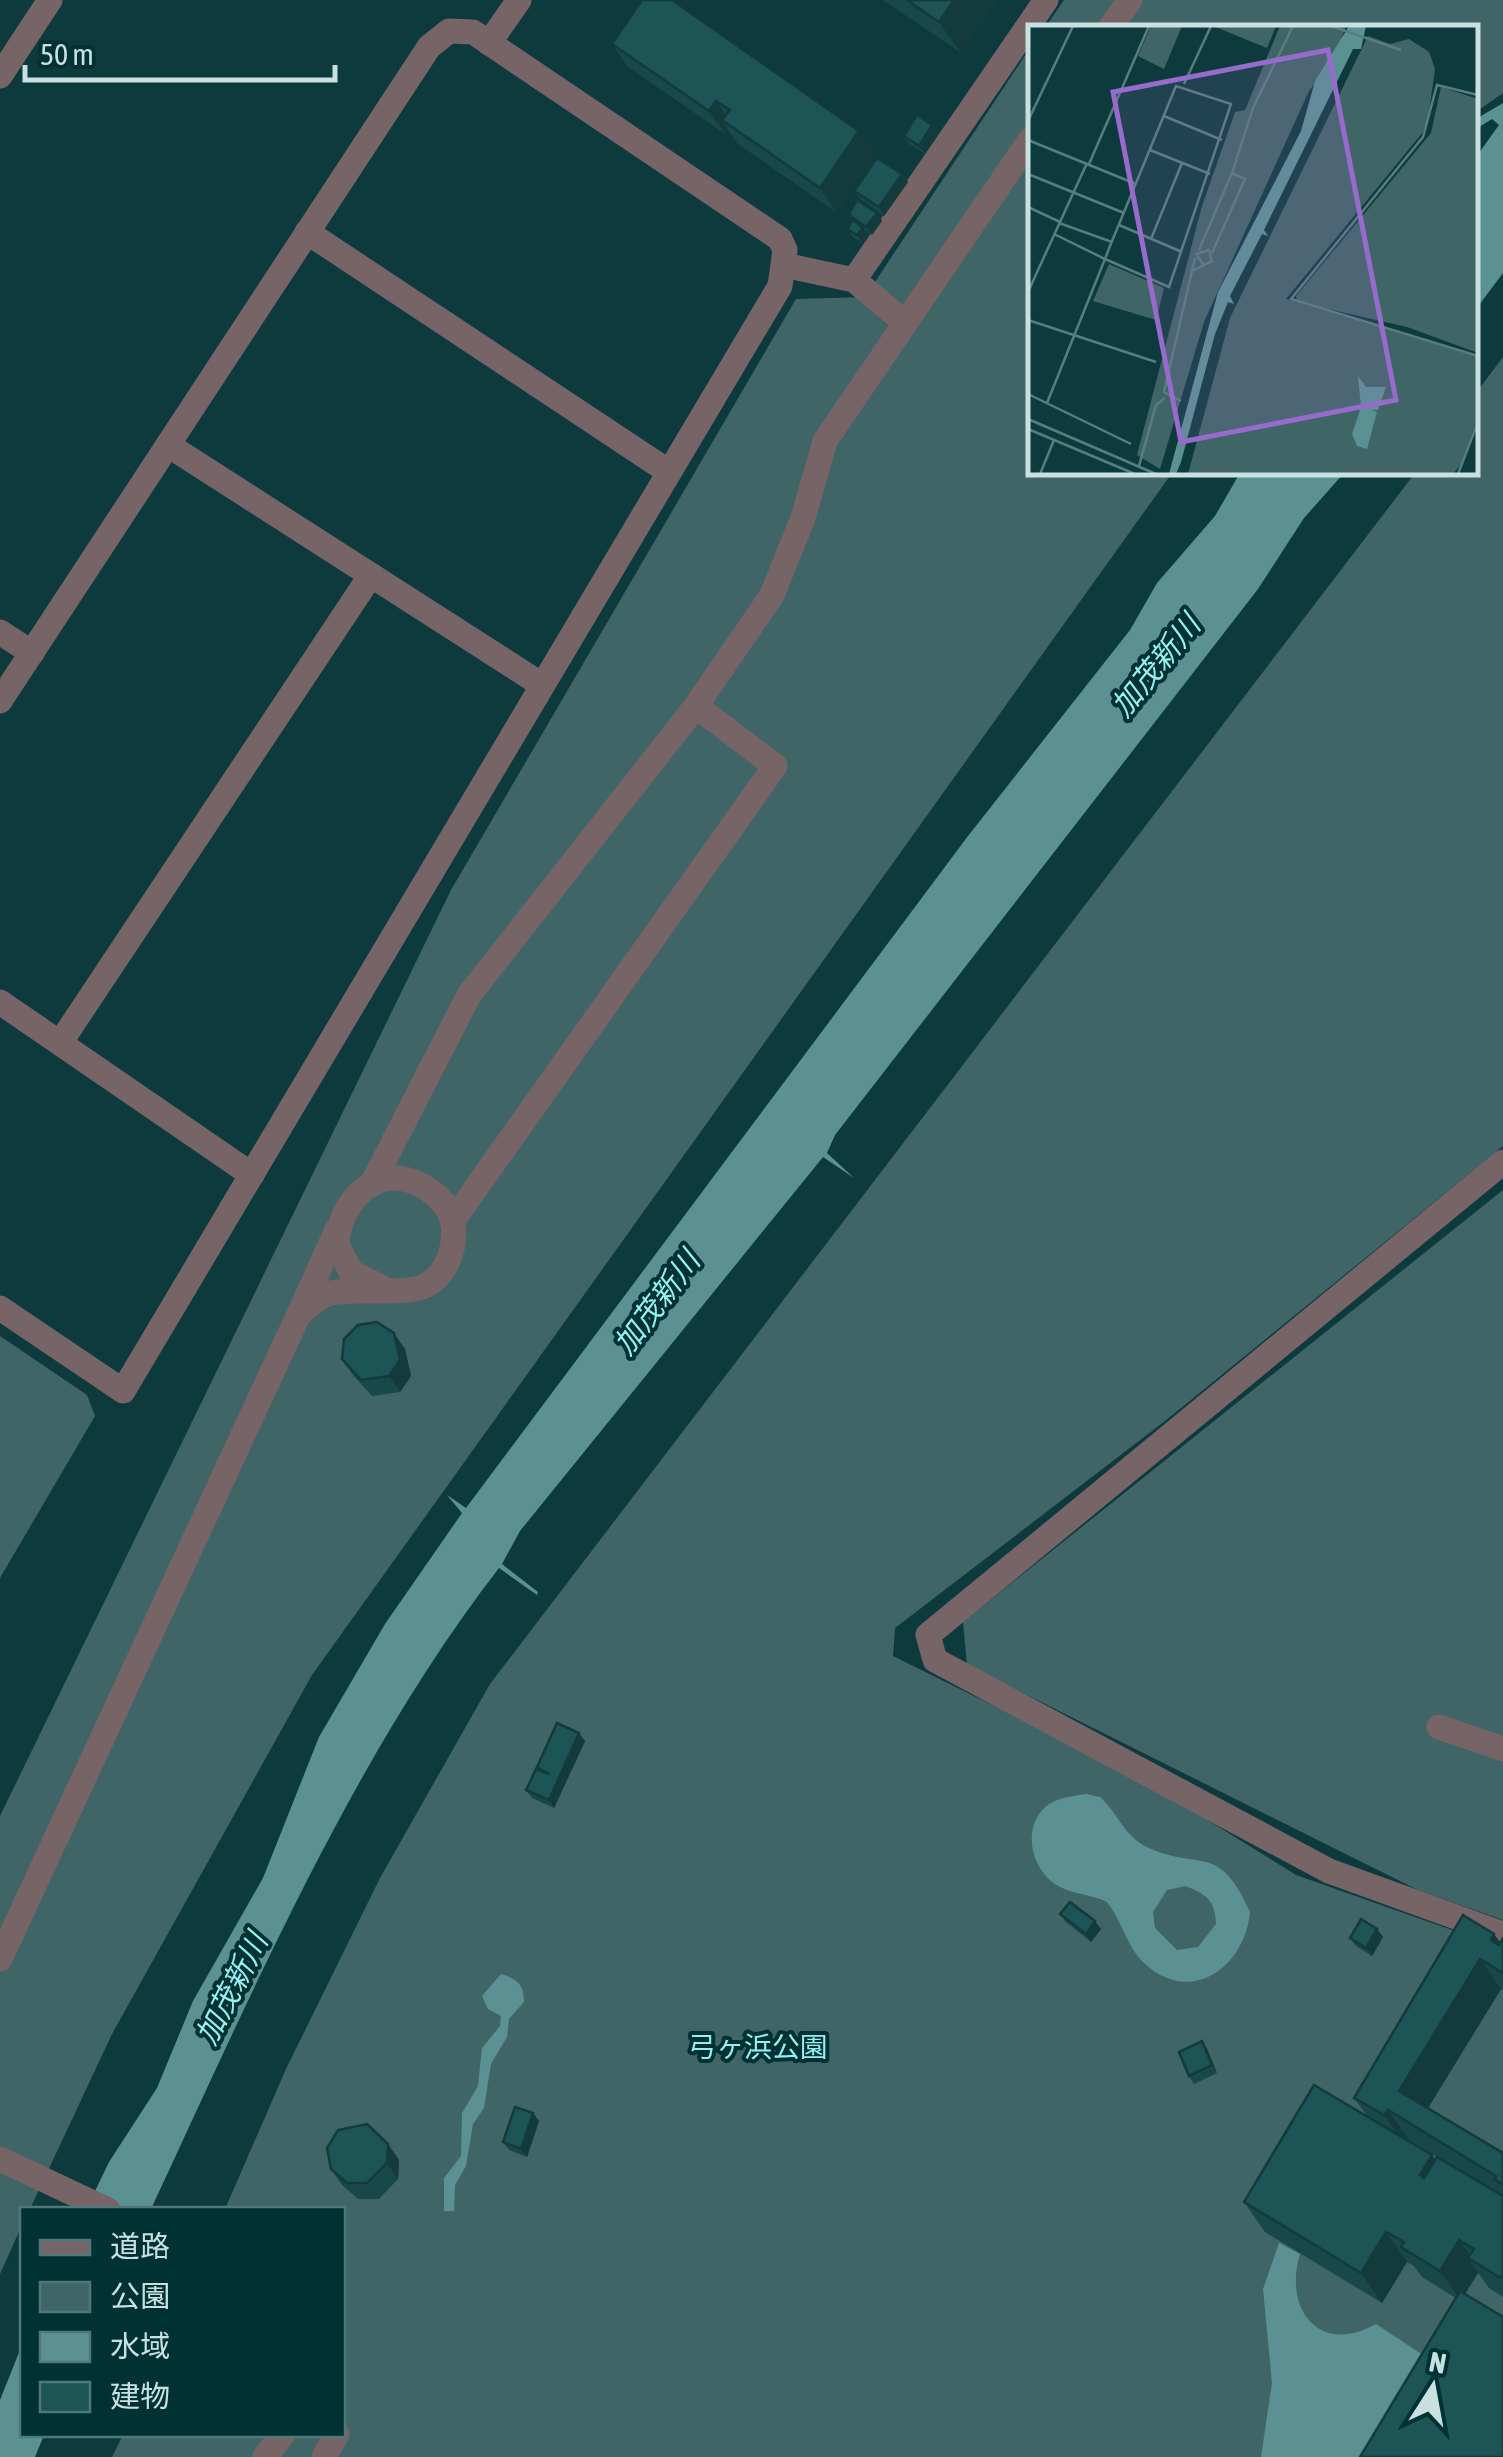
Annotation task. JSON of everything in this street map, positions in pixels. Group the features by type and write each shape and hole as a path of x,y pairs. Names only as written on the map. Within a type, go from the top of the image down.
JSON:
{"street":[{"path":"0,76 50,0"},
{"path":"489,43 519,0"},
{"path":"1029,25 1046,0"},
{"path":"1112,25 1130,0"},
{"path":"854,280 1028,26"},
{"path":"0,701 429,46 449,31 473,32 780,239 784,265 780,286 123,1391 0,1308"},
{"path":"0,1959 298,1314 344,1206 372,1184 469,996 696,706 772,595 803,518 825,442 1028,143"},
{"path":"307,232 669,472"},
{"path":"784,265 854,280 904,322"},
{"path":"168,445 542,686"},
{"path":"60,1044 370,575"},
{"path":"0,632 32,653"},
{"path":"454,1220 774,766 696,706"},
{"path":"0,1002 252,1175"},
{"path":"1503,1162 928,1635 935,1660 1329,1870 1503,1934"},
{"path":"298,1314 325,1294 418,1289 442,1270 455,1246 454,1220 438,1194 402,1178 372,1184"},
{"path":"336,1230 336,1245 351,1272 383,1288"},
{"path":"1439,1727 1503,1749"},
{"path":"0,2159 102,2207"},
{"path":"265,2457 281,2437"}],"green space":[{"path":"1064,0 1503,0 1503,93 1478,111 1478,25 1047,25"},
{"path":"1028,51 1028,475 1171,475 312,1675 112,2034 31,2207 20,2207 20,2229 0,2274 0,1816 451,890 796,299 865,297"},
{"name":"弓ヶ浜公園","path":"1503,357 1503,1146 1165,1421 895,1628 893,1656 1140,1778 1296,1875 1503,1948 1503,2457 112,2457 122,2437 345,2437 345,2207 226,2207 286,2069 380,1878 490,1684 1413,475 1478,475 1478,390"},
{"path":"1503,1190 1503,1920 1418,1890 967,1665 963,1622"},
{"path":"0,1336 87,1395 95,1416 0,1578"}],"water":[{"path":"1503,103 1503,273 1478,306 1478,154 1499,125 1492,119 1478,128 1478,118"},
{"name":"加茂新川","path":"1239,475 1342,475 1304,518 1258,589 835,1135 827,1153 854,1178 823,1157 520,1531 502,1564 537,1595 499,1568 398,1717 308,1878 152,2207 87,2207 109,2162 157,2088 193,2001 263,1878 319,1737 385,1624 462,1513 447,1495 466,1508 968,836 1130,630 1157,583 1215,516"},
{"path":"1086,1794 1100,1797 1141,1844 1218,1867 1239,1890 1250,1912 1246,1932 1227,1964 1213,1975 1197,1981 1162,1976 1138,1957 1107,1902 1061,1887 1046,1877 1032,1845 1040,1812 1062,1798","holes":["1186,1886 1212,1904 1216,1924 1198,1947 1177,1950 1155,1928 1153,1912 1167,1890"]},
{"path":"501,1974 518,1983 524,2002 509,2019 507,2037 491,2064 484,2108 473,2124 466,2166 455,2185 454,2211 444,2211 444,2178 461,2156 462,2113 478,2086 482,2048 500,2026 501,2016 488,2009 482,1996"},
{"path":"1279,2243 1300,2254 1297,2293 1311,2322 1323,2331 1338,2334 1376,2324 1429,2359 1395,2457 1261,2457 1272,2383 1263,2289"},
{"path":"20,2350 20,2437 43,2437 35,2457 0,2457 0,2400"}],"building":[{"path":"642,0 672,0 859,131 820,188 722,120 730,110 716,101 709,111 612,44"},
{"path":"907,0 954,0 939,22"},
{"path":"917,115 932,125 919,146 904,136"},
{"path":"877,158 902,174 879,207 854,191"},
{"path":"857,200 877,213 866,227 849,215"},
{"path":"853,220 863,228 857,235 847,229"},
{"path":"377,1322 394,1333 400,1360 389,1376 361,1380 342,1359 344,1339 358,1325"},
{"path":"557,1723 579,1733 549,1800 526,1790 536,1769 549,1774 537,1767"},
{"path":"1070,1902 1095,1921 1086,1934 1060,1914"},
{"path":"1463,1915 1494,1934 1491,1940 1499,1945 1503,1938 1503,1973 1480,1959 1399,2091 1503,2153 1503,2184 1388,2110 1384,2115 1354,2098"},
{"path":"1361,1919 1377,1929 1366,1948 1350,1938"},
{"path":"1202,2041 1212,2065 1189,2076 1179,2052"},
{"path":"1314,2085 1432,2155 1420,2175 1424,2178 1437,2157 1503,2196 1501,2278 1468,2258 1474,2249 1459,2240 1440,2271 1401,2247 1404,2242 1386,2232 1361,2273 1244,2202"},
{"path":"515,2107 533,2113 521,2149 503,2142"},
{"path":"367,2124 388,2144 387,2163 367,2183 347,2183 331,2169 327,2148 338,2130"},
{"path":"1460,2291 1503,2317 1503,2457 1360,2457"}]}
